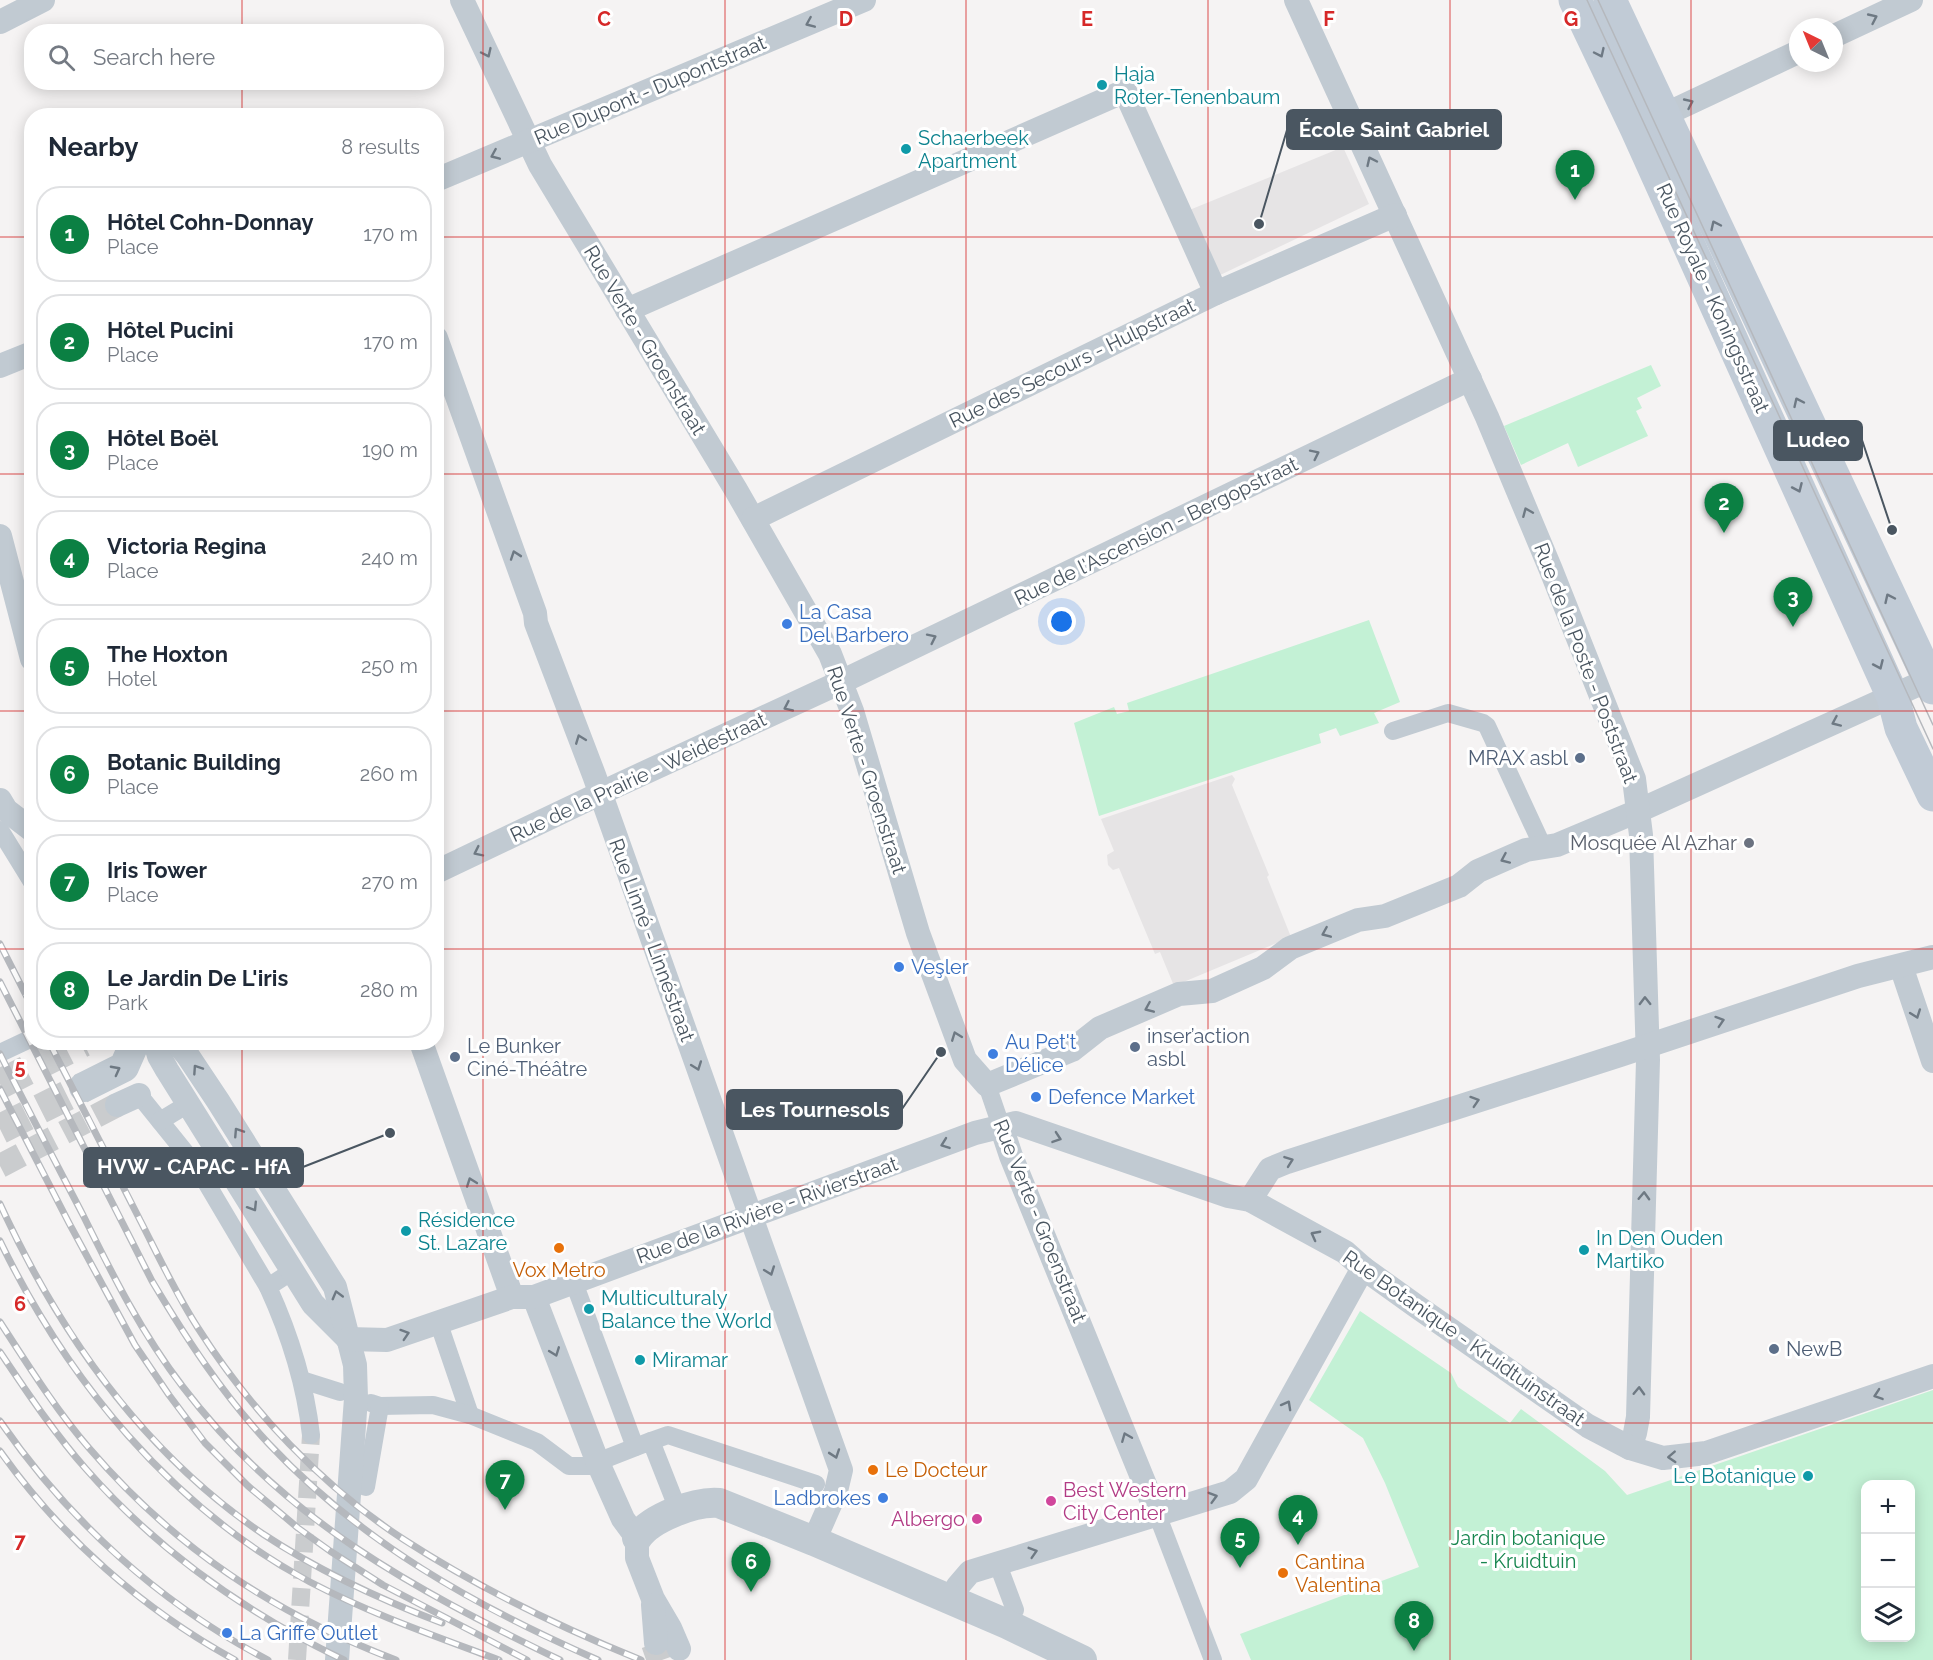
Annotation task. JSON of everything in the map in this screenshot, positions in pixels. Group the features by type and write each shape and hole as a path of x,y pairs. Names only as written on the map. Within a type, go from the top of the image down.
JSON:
{"main road":[{"name":"Rue Royale - Koningsstraat","path":"1575,0 1650,122 1930,684"},
{"name":"Rue Royale - Koningsstraat","path":"1610,0 1650,122 1893,697 1901,728 1933,795"}],"street":[{"path":"0,22 43,0"},
{"name":"Rue Verte - Groenstraat","path":"462,0 540,165 753,519 830,654 852,711 918,933 965,1060 987,1084 1011,1156 1156,1514"},
{"name":"Rue Dupont - Dupontstraat","path":"444,177 864,0"},
{"name":"Rue de la Poste - Poststraat","path":"1296,0 1470,379 1551,570 1634,778 1641,835 1647,1046 1638,1417 1630,1448"},
{"path":"1843,32 1911,0"},
{"path":"1650,122 1789,56"},
{"path":"627,310 1125,91 1216,292"},
{"name":"Rue des Secours - Hulpstraat","path":"753,519 1216,292 1395,214"},
{"path":"0,366 24,356"},
{"name":"Rue Linné - Linnéstraat","path":"444,360 510,541 535,613 536,623 600,794 841,1470 836,1491 814,1541"},
{"name":"Rue de l'Ascension - Bergopstraat","path":"841,682 1470,379"},
{"path":"0,536 24,628"},
{"name":"Rue de la Prairie - Weidestraat","path":"444,868 841,682"},
{"path":"987,1084 1072,1050 1100,1028 1179,994 1212,991 1263,968 1290,948 1358,920 1385,916 1459,886 1478,871 1526,850 1557,845 1893,697 1930,684"},
{"path":"1393,731 1448,713 1484,723 1543,847"},
{"path":"0,800 6,810 24,825"},
{"path":"0,830 24,869"},
{"path":"1250,1200 1270,1169 1287,1162 1858,976 1933,957"},
{"path":"1901,966 1933,1061"},
{"path":"0,1053 24,1042"},
{"path":"84,1087 124,1067 131,1050"},
{"path":"157,1050 167,1070 313,1304 348,1339"},
{"path":"183,1050 216,1098 335,1287 355,1365 356,1398 337,1660"},
{"path":"424,1050 523,1297 623,1520 637,1538"},
{"path":"117,1105 139,1095 196,1167 268,1287 289,1337 302,1380 311,1435"},
{"path":"160,1121 183,1107"},
{"name":"Rue Botanique - Kruidtuinstraat","path":"1001,1126 1016,1123 1228,1196 1250,1200 1345,1252 1363,1268 1588,1426 1630,1448 1663,1458 1706,1453 1933,1376"},
{"name":"Rue de la Rivière - Rivierstraat","path":"348,1339 387,1340 523,1297 975,1133 1001,1126"},
{"path":"951,1599 970,1572 1230,1492 1246,1479 1363,1268"},
{"path":"268,1287 288,1274"},
{"path":"576,1288 643,1444 673,1497"},
{"path":"441,1330 471,1415"},
{"path":"302,1380 340,1392"},
{"path":"366,1487 376,1405 433,1405 471,1415 537,1442 569,1466 598,1462 668,1435 816,1484"},
{"path":"668,1646 637,1558 637,1538 650,1524 679,1511 708,1502 719,1503 814,1541 951,1599 1082,1660"},
{"path":"1156,1514 1213,1660"},
{"path":"1000,1570 1015,1610"}],"shaded area":[{"path":"1343,147 1369,204 1216,277 1187,211"},
{"path":"1232,775 1235,779 1232,785 1269,875 1267,877 1291,937 1174,986 1160,952 1155,954 1119,868 1113,870 1108,865 1107,855 1114,851 1101,819"}],"green space":[{"path":"1651,365 1661,386 1637,398 1642,408 1636,411 1648,436 1578,467 1568,443 1521,465 1504,426"},
{"path":"1369,620 1400,702 1374,713 1379,723 1340,736 1336,728 1319,734 1321,743 1099,816 1074,723 1114,707 1117,714 1129,711 1127,703"},
{"name":"Jardin botanique - Kruidtuin","path":"1360,1311 1451,1373 1458,1387 1510,1423 1521,1409 1605,1471 1627,1495 1933,1390 1933,1660 1251,1660 1240,1634 1419,1567 1385,1483 1363,1438 1309,1400"}],"tunnel":[{"path":"0,1084 67,1050"},
{"path":"0,1129 84,1087"},
{"path":"0,1166 117,1105"},
{"path":"297,1660 311,1435"},
{"path":"656,1643 662,1660"}],"tram line":[{"path":"1587,0 1933,749"},
{"path":"1598,0 1933,725"}],"railway":[{"path":"0,944 24,991"},
{"path":"0,982 24,1029"},
{"path":"35,1050 152,1281 206,1366 269,1444 342,1512 422,1569 508,1617 598,1660"},
{"path":"53,1050 190,1315 218,1358 264,1417 316,1471 373,1518 460,1574 580,1634 641,1660"},
{"path":"0,1054 141,1325 168,1367 222,1434 264,1476 354,1547 453,1606 560,1660"},
{"path":"0,1089 135,1345 205,1443 248,1486 298,1528 330,1551 383,1585 527,1660"},
{"path":"0,1204 49,1299 78,1344 143,1428 180,1466 220,1502 284,1547 350,1583 442,1623"},
{"path":"0,1241 57,1343 91,1390 128,1436 169,1478 213,1517 260,1552 333,1594 403,1624 499,1660"},
{"path":"0,1322 43,1387 89,1448 122,1484 191,1546 268,1599 351,1642 396,1660"},
{"path":"0,1352 74,1455 143,1527 205,1578 238,1601 272,1622 344,1660"},
{"path":"0,1421 56,1493 119,1557 190,1613 228,1638 268,1660"},
{"path":"0,1451 49,1513 106,1569 168,1618 235,1660"}],"place":[{"name":"Haja Roter-Tenenbaum","path":"1102,85"},
{"name":"Schaerbeek Apartment","path":"906,149"},
{"name":"Hôtel Cohn-Donnay","path":"1575,200"},
{"name":"École Saint Gabriel","path":"1259,224"},
{"name":"Ludeo","path":"1892,530"},
{"name":"Hôtel Pucini","path":"1724,533"},
{"name":"La Casa Del Barbero","path":"787,624"},
{"name":"Hôtel Boël","path":"1793,627"},
{"name":"MRAX asbl","path":"1580,758"},
{"name":"Mosquée Al Azhar","path":"1749,843"},
{"name":"Veşler","path":"899,967"},
{"name":"inser’action asbl","path":"1135,1047"},
{"name":"Les Tournesols","path":"941,1052"},
{"name":"Au Pet't Délice","path":"993,1054"},
{"name":"Le Bunker Ciné-Théâtre","path":"455,1057"},
{"name":"Defence Market","path":"1036,1097"},
{"name":"HVW - CAPAC - HfA","path":"390,1133"},
{"name":"Résidence St. Lazare","path":"406,1231"},
{"name":"Vox Metro","path":"559,1248"},
{"name":"In Den Ouden Martiko","path":"1584,1250"},
{"name":"Multiculturaly Balance the World","path":"589,1309"},
{"name":"NewB","path":"1774,1349"},
{"name":"Miramar","path":"640,1360"},
{"name":"Le Docteur","path":"873,1470"},
{"name":"Le Botanique","path":"1808,1476"},
{"name":"Ladbrokes","path":"883,1498"},
{"name":"Best Western City Center","path":"1051,1501"},
{"name":"Iris Tower","path":"505,1510"},
{"name":"Albergo","path":"977,1519"},
{"name":"Victoria Regina","path":"1298,1545"},
{"name":"The Hoxton","path":"1240,1568"},
{"name":"Cantina Valentina","path":"1283,1573"},
{"name":"Botanic Building","path":"751,1592"},
{"name":"La Griffe Outlet","path":"227,1633"},
{"name":"Le Jardin De L'iris","path":"1414,1651"}]}
